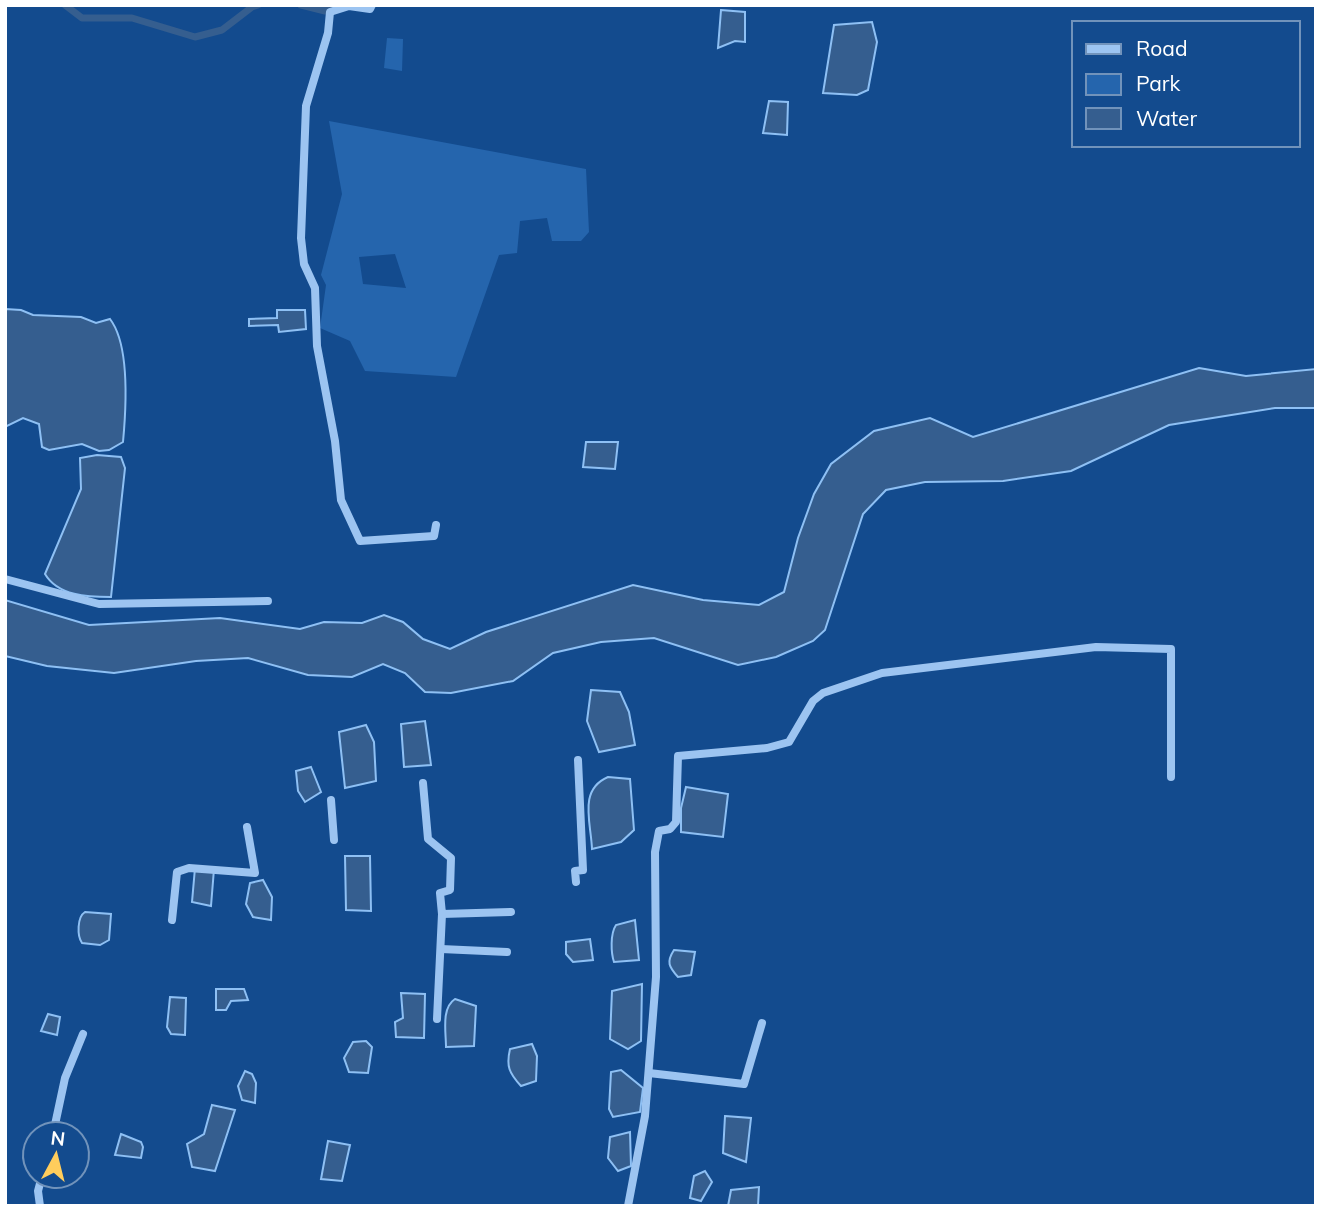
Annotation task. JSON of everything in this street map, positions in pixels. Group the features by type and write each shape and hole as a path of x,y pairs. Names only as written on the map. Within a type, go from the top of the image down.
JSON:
{"street":[{"path":"372,5 370,9 349,6 330,12 328,33 306,106 301,238 304,264 315,288 317,346 335,441 341,500 360,541 433,536 436,525"},
{"path":"5,579 99,604 268,601"},
{"path":"628,1206 641,1151 649,1073 656,977 655,852 659,831 670,829 676,822 678,756 767,748 789,742 813,701 823,693 902,669 1120,646 1171,649 1171,777"},
{"path":"576,882 575,871 583,870 578,760"},
{"path":"423,783 428,839 451,858 450,890 440,893 442,914 437,1018"},
{"path":"331,800 334,840"},
{"path":"172,920 177,872 189,868 255,873 247,827"},
{"path":"442,914 511,912"},
{"path":"440,949 507,952"},
{"path":"649,1073 744,1084 762,1023"},
{"path":"56,1120 65,1078 83,1034"}],"green space":[{"path":"387,38 403,39 402,71 384,68"},
{"path":"329,121 586,169 589,232 581,241 552,241 547,218 520,221 517,253 499,255 456,377 365,371 350,341 320,328 326,285 321,275 342,194","holes":["395,254 406,288 363,284 359,257"]}],"water":[{"path":"721,10 745,12 745,42 735,41 718,48"},
{"path":"872,22 877,42 868,90 857,95 823,93 834,25"},
{"path":"769,101 788,102 787,135 763,133"},
{"path":"5,309 21,310 33,315 81,317 96,323 110,319 121,345 124,361 123,442 109,450 99,451 82,444 49,450 42,447 39,424 23,418 5,427"},
{"path":"277,310 305,310 306,329 279,332 278,325 249,326 249,319 277,318"},
{"path":"1199,368 1246,376 1316,369 1316,408 1275,408 1169,425 1071,471 1003,481 925,482 886,490 863,514 825,630 813,641 776,657 738,665 654,638 601,642 553,653 513,681 451,693 425,692 405,673 383,664 352,677 308,675 248,658 196,661 114,673 47,666 5,656 5,600 89,625 220,618 300,629 324,622 362,623 384,615 403,622 423,639 450,649 486,632 633,585 703,600 759,605 784,592 798,538 814,494 831,464 874,431 930,418 973,437"},
{"path":"586,442 618,442 615,469 583,467"},
{"path":"97,455 121,457 125,468 111,597 74,594 58,587 45,574 81,489 80,458"},
{"path":"591,690 620,692 629,712 635,745 599,752 587,721"},
{"path":"425,721 431,765 404,767 401,724"},
{"path":"366,725 374,742 376,781 345,788 339,732"},
{"path":"311,767 321,792 305,802 298,791 296,771"},
{"path":"608,777 630,779 634,830 621,842 592,849 589,798 599,783"},
{"path":"686,787 728,794 723,837 681,832 681,808"},
{"path":"345,856 370,856 371,911 346,910"},
{"path":"195,868 214,869 211,906 192,902"},
{"path":"263,880 272,897 271,920 253,917 246,904 250,883"},
{"path":"85,912 111,914 109,940 100,945 82,943 79,927 80,918"},
{"path":"635,920 639,960 614,962 612,944 616,925"},
{"path":"590,939 593,960 573,962 566,954 566,942"},
{"path":"674,950 695,952 691,975 678,977 672,970 669,961"},
{"path":"642,984 641,1041 628,1049 610,1039 612,991"},
{"path":"216,989 244,989 248,1000 231,1001 226,1010 216,1010"},
{"path":"401,993 425,994 424,1038 396,1037 395,1022 403,1018"},
{"path":"170,997 186,998 185,1035 171,1034 167,1027"},
{"path":"455,999 476,1006 474,1046 446,1047 446,1014"},
{"path":"48,1014 60,1017 57,1035 41,1031"},
{"path":"366,1041 372,1047 368,1073 349,1072 344,1058 353,1042"},
{"path":"532,1044 537,1056 536,1081 521,1086 510,1069 510,1049"},
{"path":"621,1070 643,1088 640,1112 613,1117 609,1109 611,1072"},
{"path":"245,1071 252,1074 256,1083 255,1103 242,1100 238,1086"},
{"path":"212,1105 235,1110 215,1171 192,1167 187,1144 204,1134"},
{"path":"725,1116 751,1118 746,1162 723,1153"},
{"path":"630,1132 631,1166 618,1171 608,1158 610,1137"},
{"path":"121,1134 141,1142 141,1158 115,1155"},
{"path":"328,1141 350,1145 342,1181 321,1179"},
{"path":"705,1171 712,1182 701,1201 690,1198 694,1176"},
{"path":"759,1187 758,1206 728,1206 731,1190"}],"waterway":[{"path":"65,5 82,18 132,18 195,37 222,30 258,5"},
{"path":"301,5 325,11 332,5"}]}
